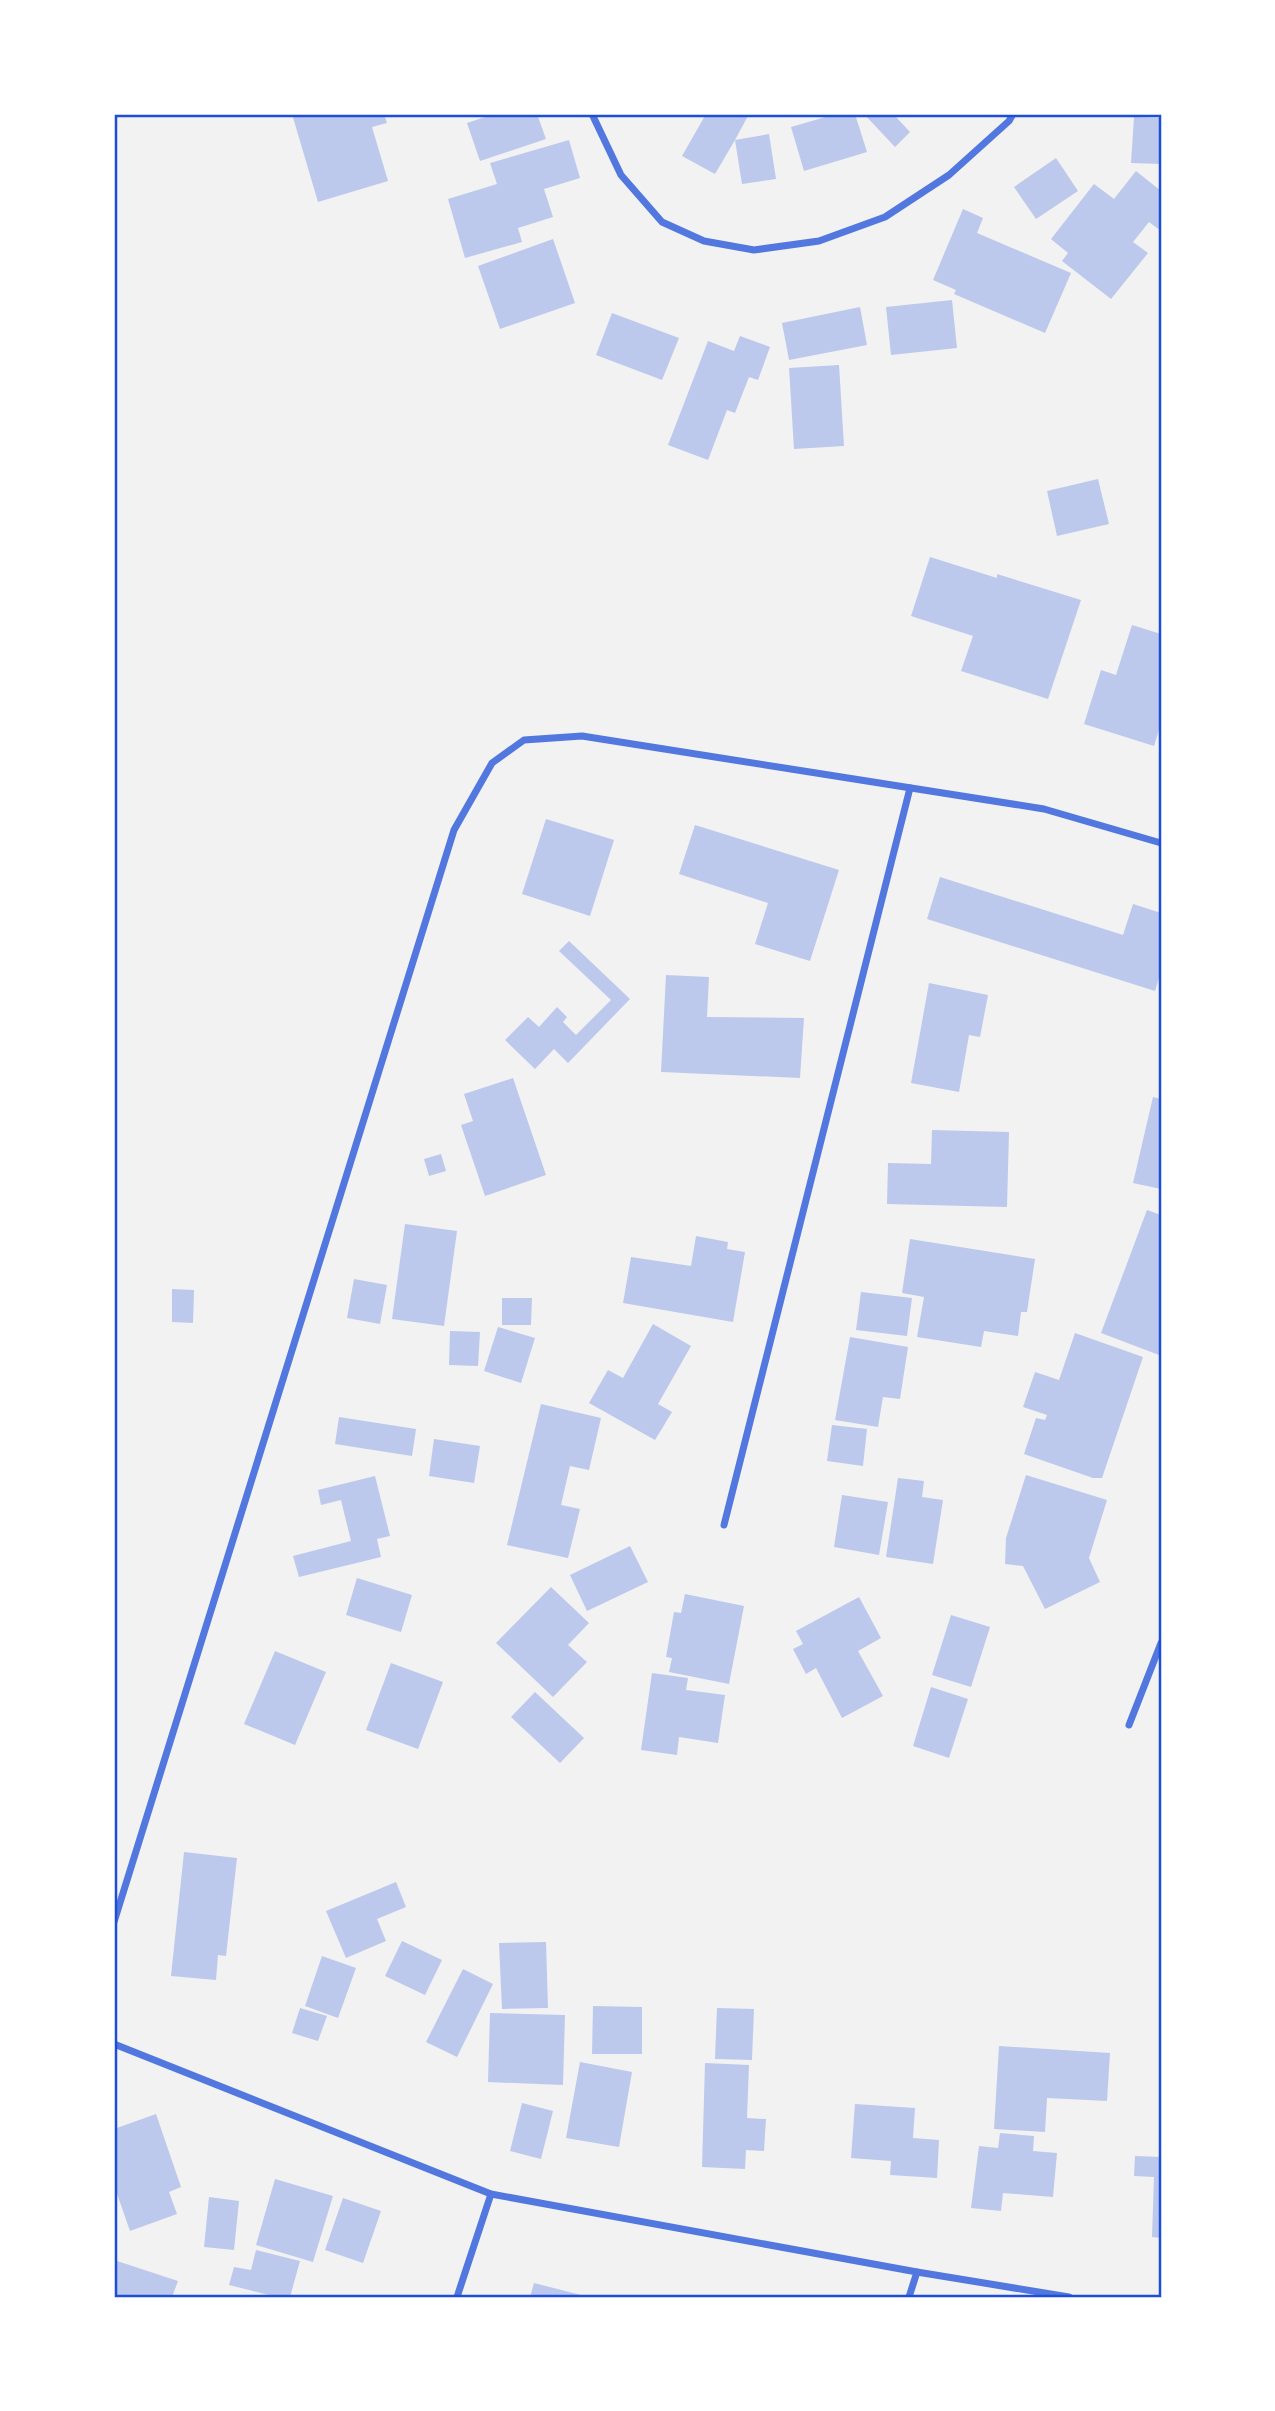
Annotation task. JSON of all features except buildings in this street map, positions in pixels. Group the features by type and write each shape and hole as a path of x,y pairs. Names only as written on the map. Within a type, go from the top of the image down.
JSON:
{"street":[{"path":"592,114 621,174 662,222 704,241 754,250 819,241 885,217 950,174 1009,121 1013,114"},
{"path":"114,1922 454,830 492,763 524,740 582,736 1044,809 1161,843"},
{"path":"724,1525 910,788"},
{"path":"1129,1725 1161,1643"},
{"path":"114,2044 491,2194 1069,2297"},
{"path":"457,2297 491,2194"},
{"path":"909,2297 917,2272"}]}
